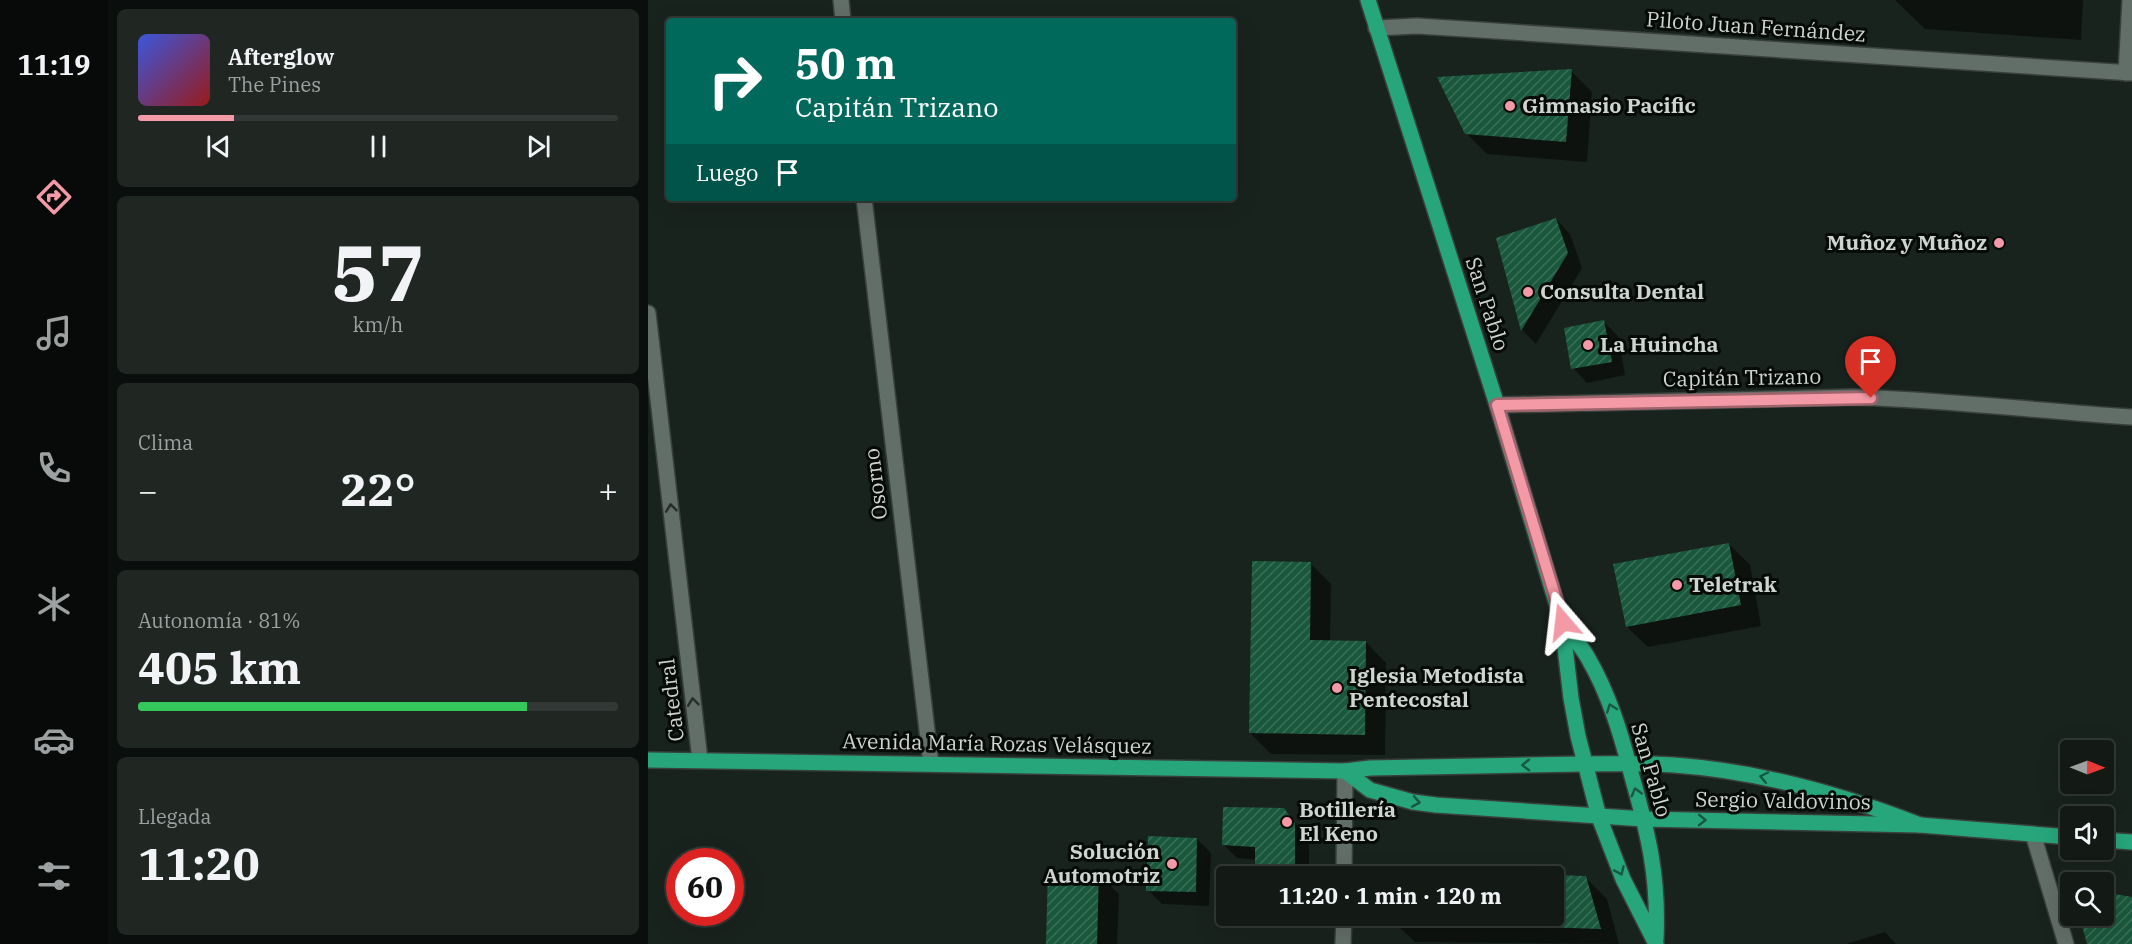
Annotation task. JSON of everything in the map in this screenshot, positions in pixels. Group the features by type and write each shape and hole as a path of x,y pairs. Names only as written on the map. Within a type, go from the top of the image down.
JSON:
{"main road":[{"name":"San Pablo","path":"1368,0 1497,405 1563,622 1571,698 1584,765 1599,817 1623,879 1656,943"},
{"name":"San Pablo","path":"1563,622 1588,657 1607,696 1622,736 1644,819 1656,879 1656,943"},
{"name":"Avenida María Rozas Velásquez","path":"648,760 1344,771 1370,768 1629,764"},
{"name":"Sergio Valdovinos","path":"1629,764 1673,765 1757,776 1840,796 1920,825"},
{"path":"1344,771 1370,790 1413,802 1644,819"},
{"name":"Sergio Valdovinos","path":"1644,819 1920,825 2060,836"},
{"path":"2114,841 2132,842"}],"street":[{"path":"841,0 843,18"},
{"path":"2129,73 2130,0"},
{"name":"Piloto Juan Fernández","path":"1376,28 1417,26 1465,28 2129,73"},
{"name":"Osorno","path":"864,201 931,764"},
{"name":"Catedral","path":"648,313 700,760"},
{"name":"Capitán Trizano","path":"1497,405 1854,397 2132,417"},
{"path":"1344,771 1344,866"},
{"path":"2033,834 2066,944"},
{"path":"1343,944 1344,926"}],"building":[{"name":"Gimnasio Pacific","path":"1572,69 1566,142 1465,134 1437,77"},
{"name":"Consulta Dental","path":"1556,218 1568,253 1521,331 1496,238"},
{"name":"La Huincha","path":"1604,320 1612,362 1571,369 1564,328"},
{"name":"Teletrak","path":"1729,543 1741,605 1626,627 1613,564"},
{"path":"1252,561 1311,562 1310,640 1366,641 1365,735 1249,733"},
{"path":"1223,807 1284,808 1295,823 1295,866 1255,866 1255,847 1222,845"},
{"name":"Solución Automotriz","path":"1148,836 1197,838 1196,892 1146,891"},
{"path":"1048,870 1099,871 1097,944 1046,944"},
{"path":"1564,875 1586,876 1601,929 1512,926 1564,926"},
{"path":"2114,894 2132,897 2132,944 2087,944 2082,926 2114,926"}],"place":[{"name":"Gimnasio Pacific","path":"1510,106"},
{"name":"Muñoz y Muñoz","path":"1999,243"},
{"name":"Consulta Dental","path":"1528,292"},
{"name":"La Huincha","path":"1588,345"},
{"name":"Teletrak","path":"1677,585"},
{"name":"Iglesia Metodista Pentecostal","path":"1337,688"},
{"name":"Botillería El Keno","path":"1287,822"},
{"name":"Solución Automotriz","path":"1172,864"}],"route":[{"path":"1563,622 1497,405 1871,398"}]}
